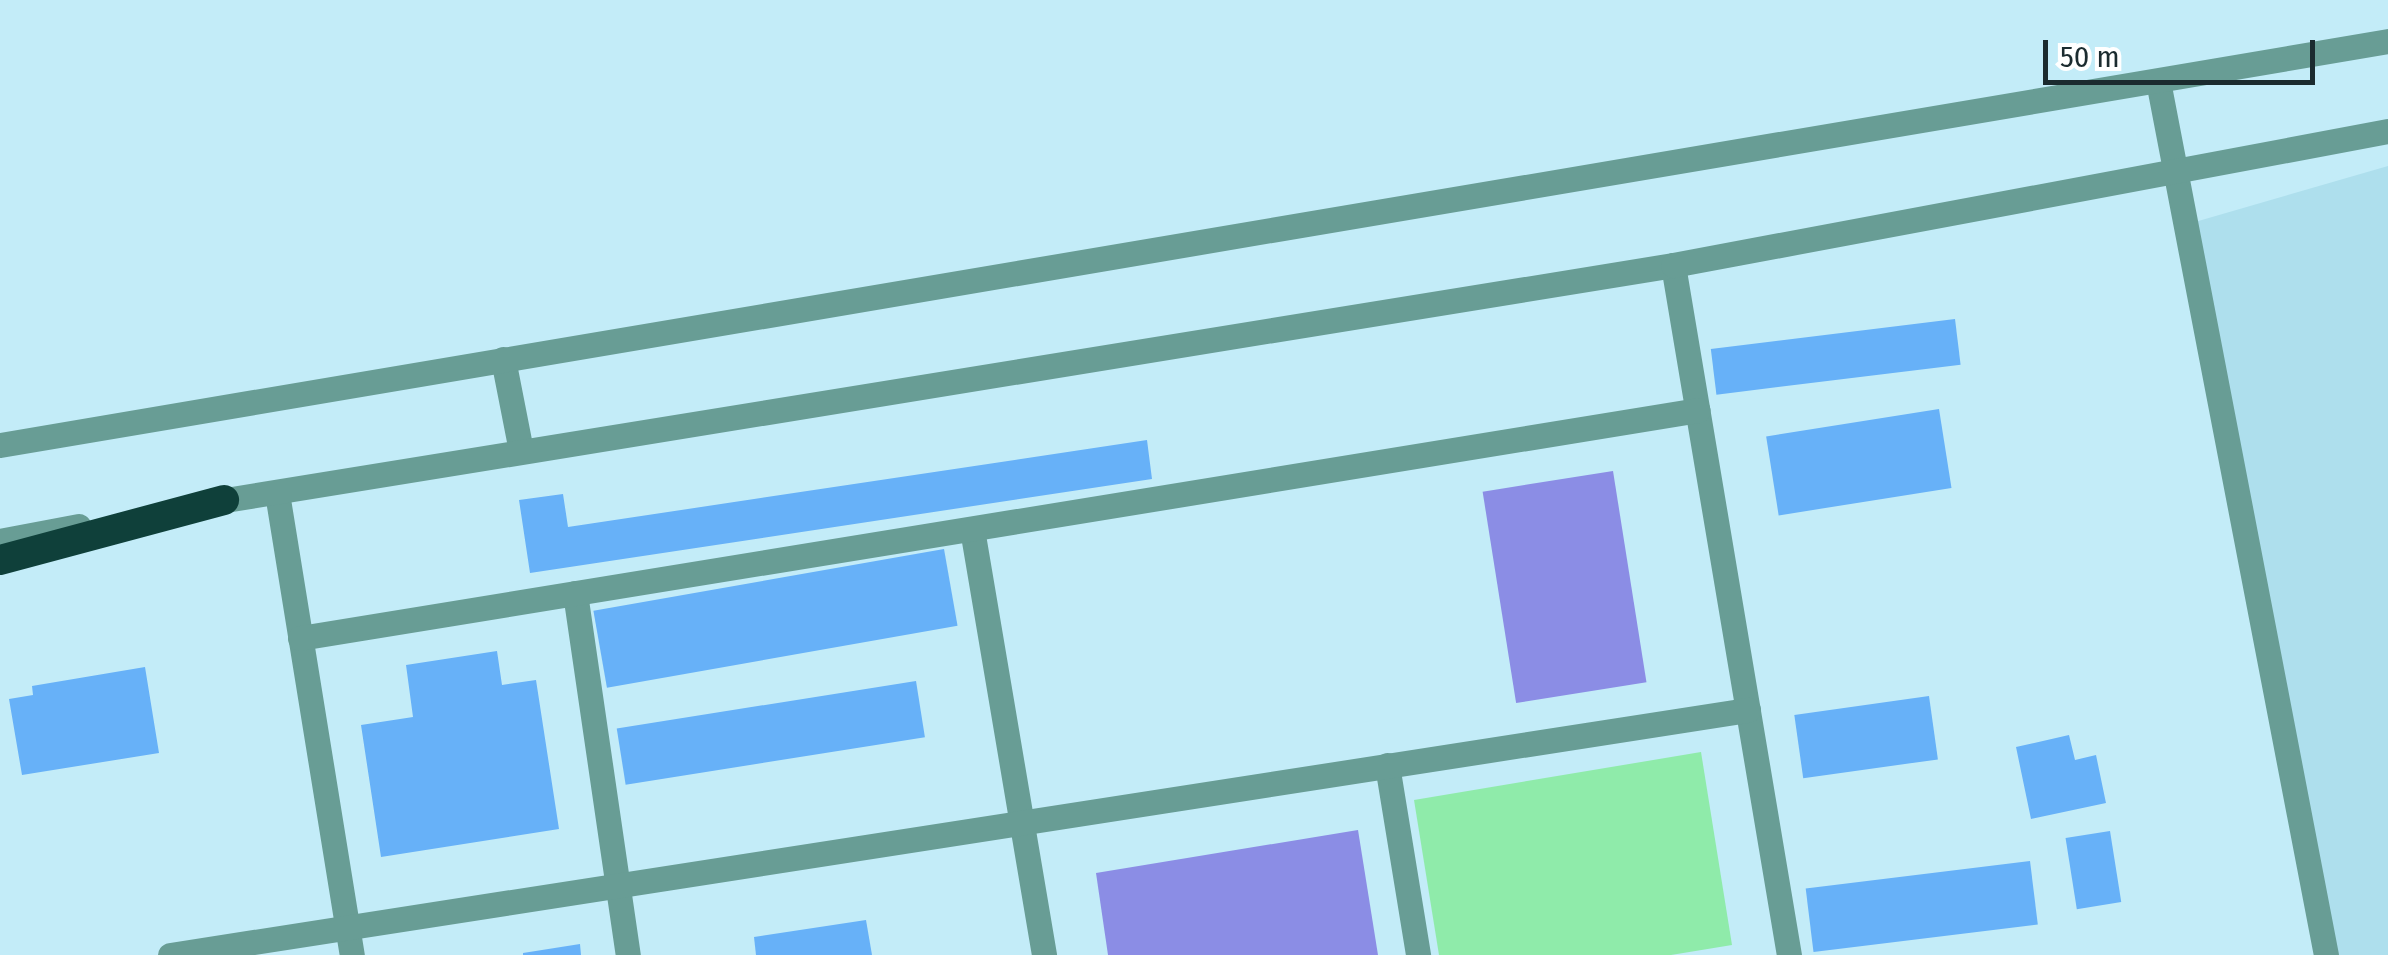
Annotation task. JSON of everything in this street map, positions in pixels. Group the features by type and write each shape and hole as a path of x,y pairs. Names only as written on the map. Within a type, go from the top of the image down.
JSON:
{"highway":[{"path":"0,560 224,500"}],"street":[{"path":"0,444 2388,41"},
{"path":"2158,81 2178,169 2326,955"},
{"path":"0,540 521,451 1673,265 2388,130"},
{"path":"1673,265 1789,955"},
{"path":"503,359 521,451"},
{"path":"300,638 1698,410"},
{"path":"277,492 352,955"},
{"path":"972,529 1044,955"},
{"path":"574,593 628,955"},
{"path":"170,955 1748,710"},
{"path":"1387,765 1418,955"}],"shaded area":[{"path":"2388,166 2388,955 2329,955 2188,224"}],"green space":[{"path":"1701,752 1732,945 1671,955 1439,955 1414,800"}],"water":[{"path":"1613,471 1646,682 1516,703 1483,492"},
{"path":"1358,830 1378,955 1108,955 1096,873"}],"building":[{"path":"1955,319 1961,365 1716,395 1711,349"},
{"path":"1939,409 1952,488 1779,515 1766,436"},
{"path":"1147,440 1152,479 530,573 519,500 563,494 568,527"},
{"path":"944,549 958,626 607,688 593,611"},
{"path":"497,651 502,685 536,680 559,829 381,857 361,725 413,717 406,665"},
{"path":"145,667 159,753 22,775 9,699 33,695 32,686"},
{"path":"916,681 925,737 626,785 617,728"},
{"path":"1929,696 1938,759 1803,778 1794,715"},
{"path":"2069,735 2075,760 2096,755 2106,803 2031,819 2016,747"},
{"path":"2110,831 2121,902 2077,909 2066,838"},
{"path":"2030,861 2038,925 1813,952 1806,889"},
{"path":"866,920 872,955 756,955 754,937"},
{"path":"580,944 581,955 523,955 523,953"}]}
